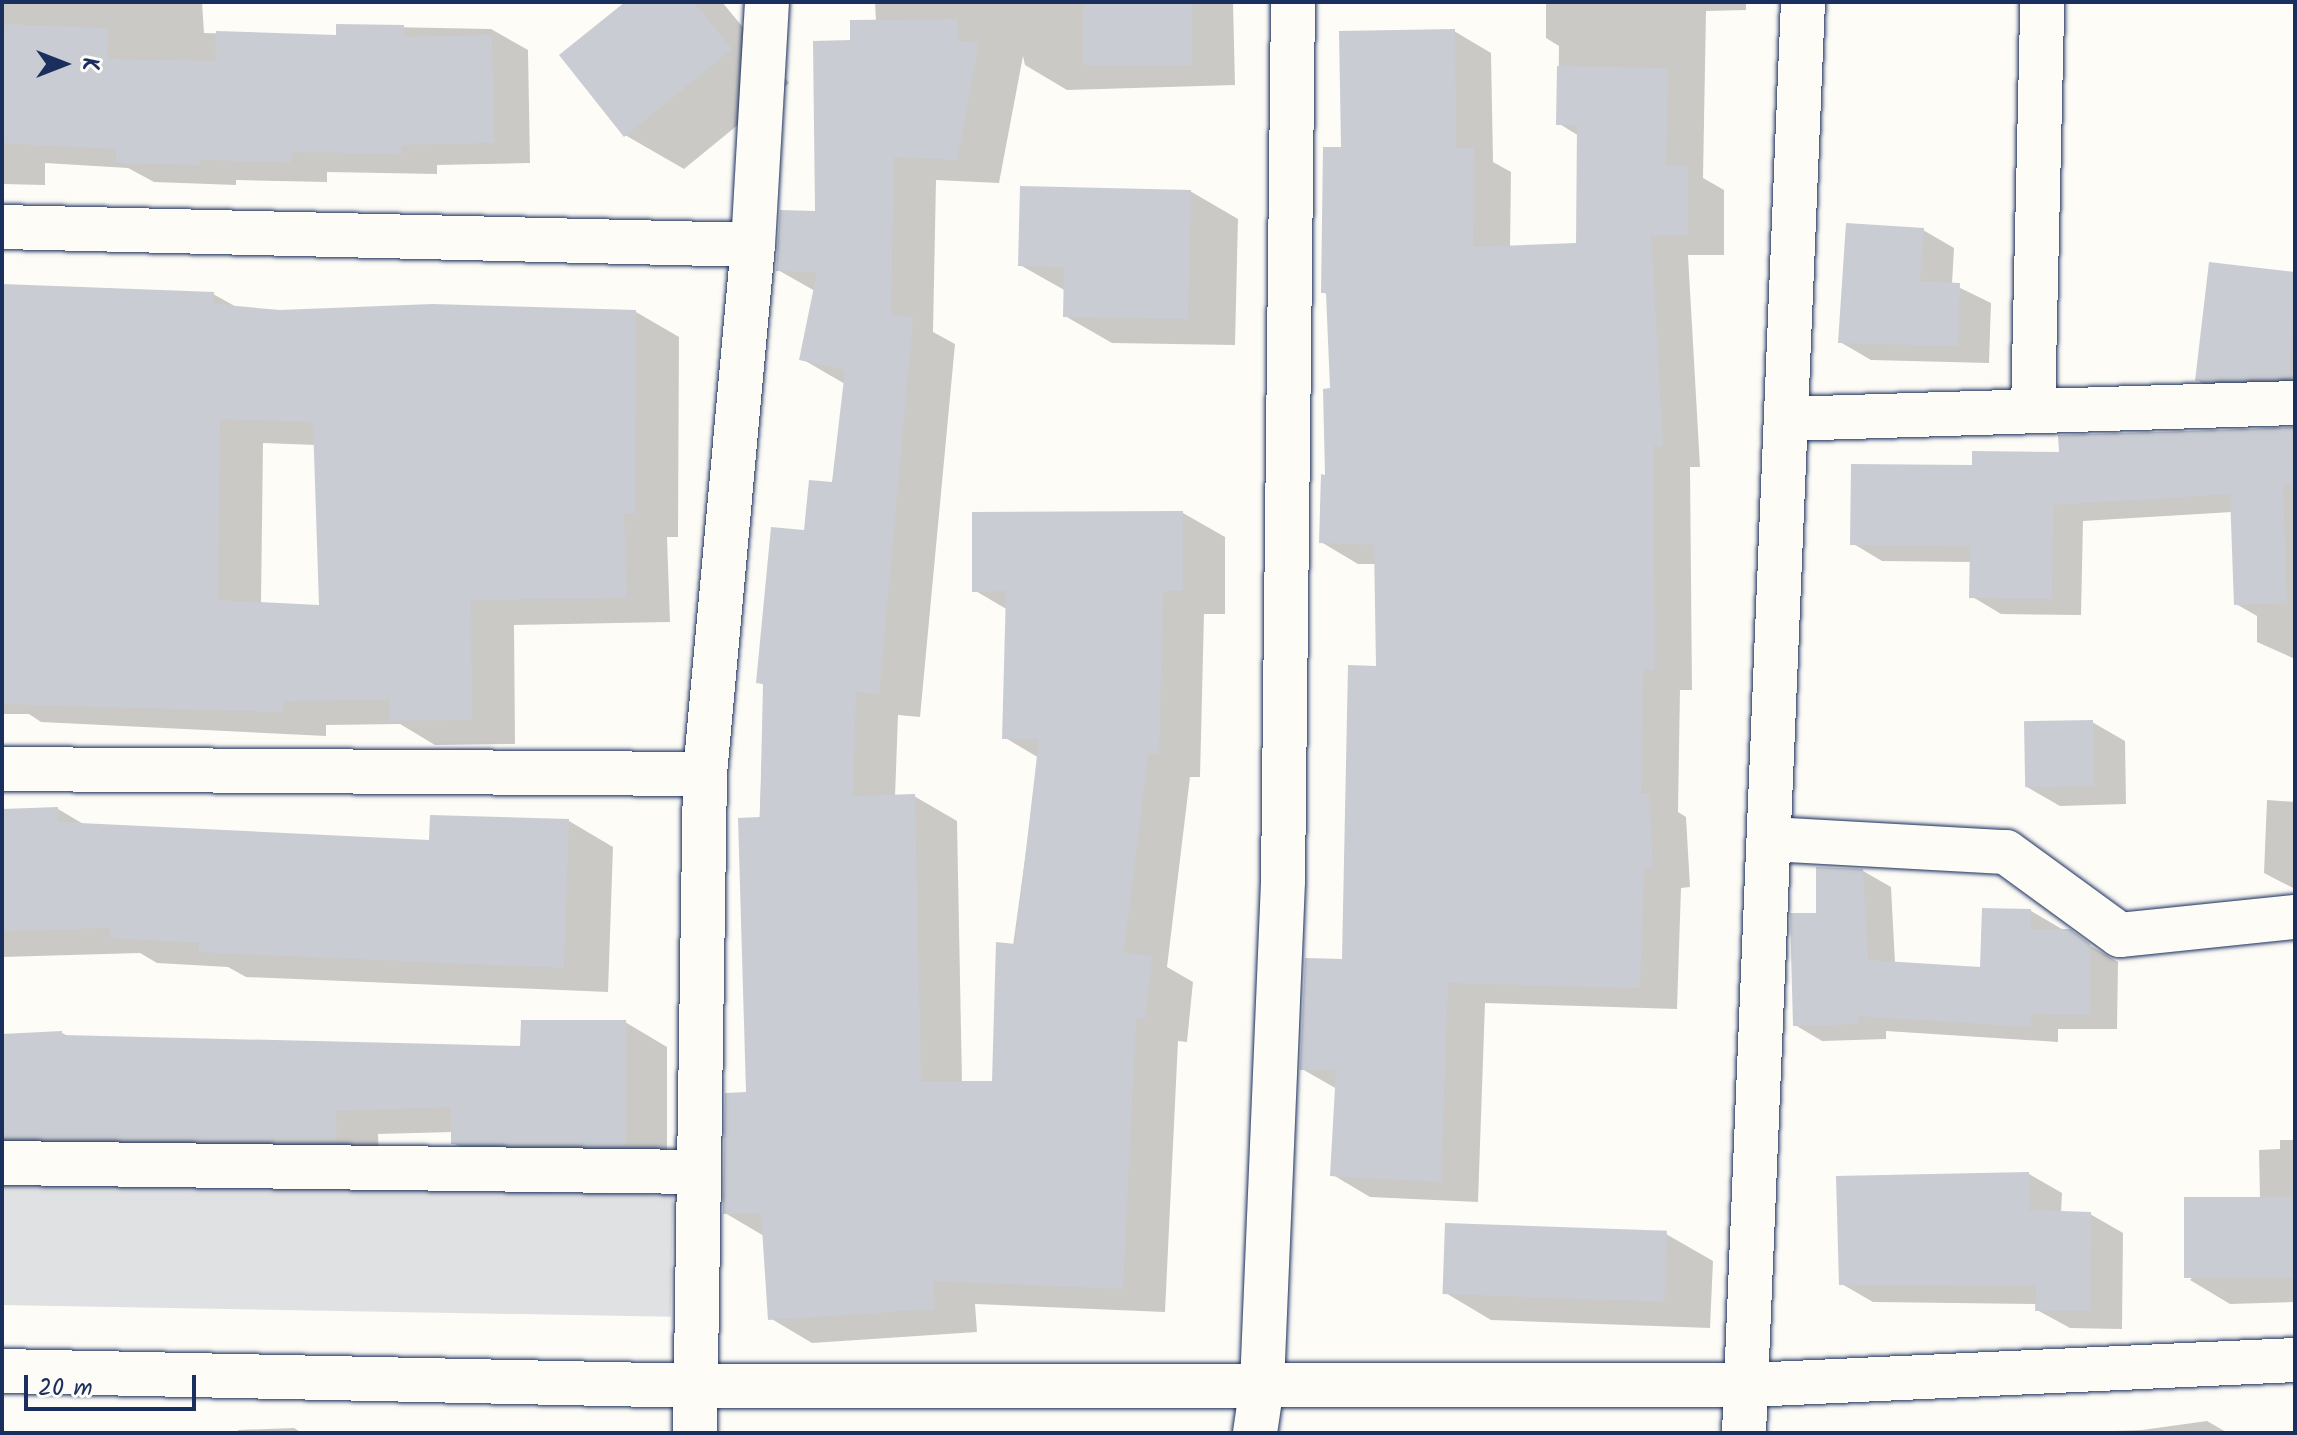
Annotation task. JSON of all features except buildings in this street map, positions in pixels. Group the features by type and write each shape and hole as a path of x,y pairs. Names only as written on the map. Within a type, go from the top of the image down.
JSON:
{"street":[{"path":"695,1433 699,1386 695,1172 705,774 753,245 767,2"},
{"path":"1255,1433 1262,1385 1283,881 1293,2"},
{"path":"1744,1433 1749,1385 1803,2"},
{"path":"2033,411 2042,2"},
{"path":"2,227 753,245"},
{"path":"1786,419 2295,403"},
{"path":"2,769 705,774"},
{"path":"1770,839 2006,852 2120,935 2295,917"},
{"path":"2,1163 695,1172"},
{"path":"2,1371 699,1386 1749,1385 2295,1360"}],"shaded area":[{"path":"2,1183 673,1195 671,1317 2,1305"}]}
